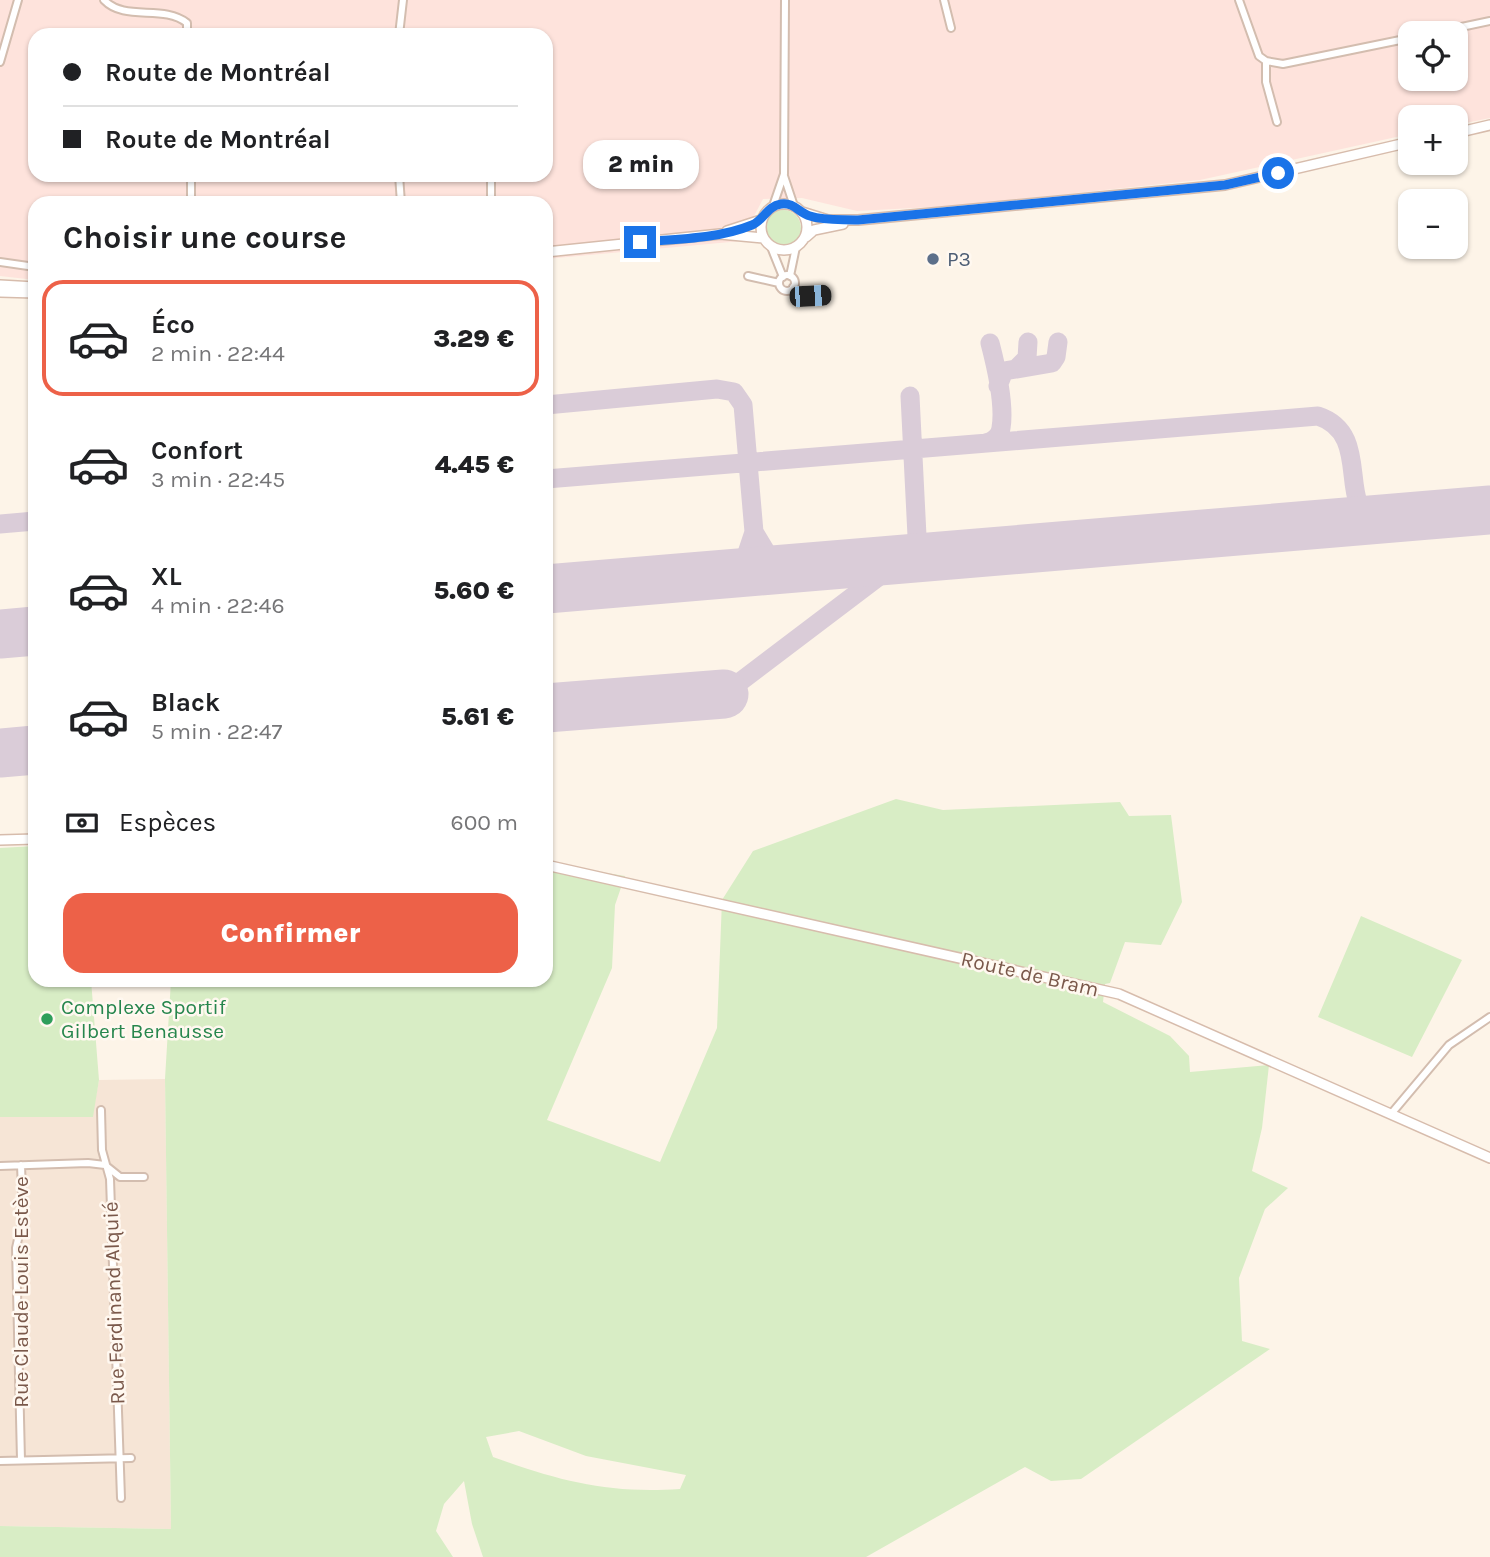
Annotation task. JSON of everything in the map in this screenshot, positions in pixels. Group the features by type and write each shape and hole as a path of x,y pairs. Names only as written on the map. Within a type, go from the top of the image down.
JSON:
{"main road":[{"path":"1468,130 1490,125"},
{"path":"720,234 761,220 773,206 798,209 828,220 858,220 1225,185 1398,145"},
{"path":"798,209 807,224 806,237"},
{"path":"761,220 763,238 771,247 783,251 796,247 814,230 858,220"},
{"path":"553,251 720,234 763,238"},
{"path":"0,279 13,285"},
{"path":"0,285 28,287"},
{"path":"0,292 28,293"},
{"path":"0,840 28,839"},
{"name":"Route de Bram","path":"553,867 1119,994 1490,1158"}],"street":[{"path":"0,62 18,0"},
{"path":"104,0 117,10 176,15 187,23 187,28"},
{"path":"401,28 403,0"},
{"path":"773,206 784,174 785,0"},
{"path":"944,0 951,27"},
{"path":"1239,0 1255,50 1266,61 1283,64 1398,40"},
{"path":"1468,26 1490,21"},
{"path":"1266,61 1266,82 1277,122"},
{"path":"784,174 798,209"},
{"path":"771,247 784,279 785,290 793,287"},
{"path":"784,279 796,247"},
{"path":"0,262 28,266"},
{"path":"748,276 784,279 802,294 825,296"},
{"path":"1391,1114 1449,1045 1490,1017"},
{"name":"Rue Ferdinand Alquié","path":"101,1110 105,1165 110,1179 121,1498"},
{"name":"Rue Claude Louis Estève","path":"20,1460 16,1248 23,1217 21,1165"},
{"path":"0,1166 105,1165 120,1177 144,1177"},
{"path":"0,1461 131,1458"}],"shaded area":[{"path":"0,0 1490,0 1490,118 1468,123 1468,105 1398,105 1398,137 1200,180 952,206 857,211 802,198 763,199 741,241 553,258 553,196 28,196 28,279 0,276"},
{"path":"165,1079 171,1529 0,1526 0,1117 92,1117 99,1080"}],"green space":[{"path":"783,210 796,215 801,228 796,241 783,246 770,241 765,228 770,215"},
{"path":"896,799 943,810 1120,802 1129,816 1171,815 1182,902 1161,945 1125,942 1110,983 1105,984 1103,1002 1170,1036 1189,1056 1190,1072 1269,1065 1262,1128 1252,1171 1288,1188 1265,1209 1239,1278 1242,1341 1270,1349 1081,1479 1051,1481 1025,1467 866,1557 483,1557 472,1524 464,1481 444,1504 436,1531 453,1557 0,1557 0,1526 171,1529 165,1079 171,987 553,987 553,864 625,876 615,905 612,968 547,1120 660,1162 717,1028 722,900 753,851","holes":["519,1431 586,1456 686,1475 680,1489 630,1489 584,1484 493,1457 486,1437"]},
{"name":"Complexe Sportif Gilbert Benausse","path":"28,846 28,987 92,987 99,1080 93,1117 0,1117 0,848"},
{"path":"1361,916 1462,960 1412,1057 1318,1017"}],"taxiway":[{"path":"1017,368 1027,358 1028,342"},
{"path":"998,386 1004,371 1052,363 1056,357 1058,342"},
{"path":"986,443 999,434 1002,419 999,386 990,343"},
{"path":"553,404 717,389 734,392 743,405 754,532 744,562 722,574"},
{"path":"724,694 914,550 917,536 910,396"},
{"path":"553,478 1318,416 1335,425 1345,438 1357,500 1364,512 1375,520"},
{"path":"1343,523 1350,518 1358,503"},
{"path":"0,524 28,522"},
{"path":"754,532 769,557 796,568"},
{"path":"917,536 924,550 939,556"}],"runway":[{"path":"553,588 1490,510"},
{"path":"0,634 28,632"},
{"path":"553,707 724,694"},
{"path":"0,753 28,751"}],"place":[{"name":"P3","path":"933,259"},
{"name":"Complexe Sportif Gilbert Benausse","path":"47,1019"}],"route":[{"path":"640,242 720,234 750,226 761,220 773,206 780,204 794,206 808,216 828,220 858,220 1225,185 1278,173"}]}
